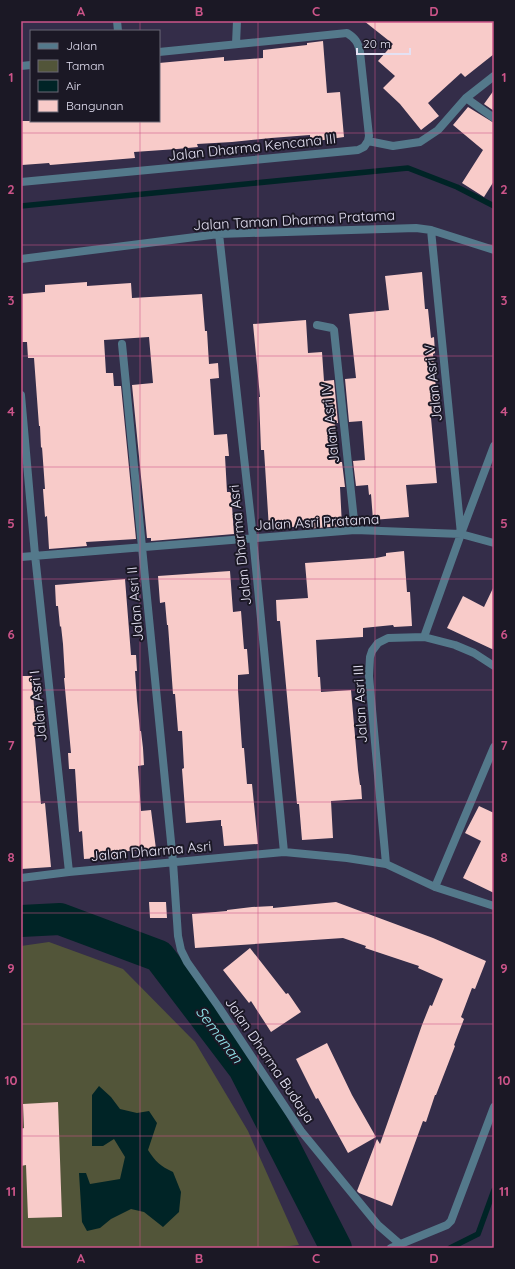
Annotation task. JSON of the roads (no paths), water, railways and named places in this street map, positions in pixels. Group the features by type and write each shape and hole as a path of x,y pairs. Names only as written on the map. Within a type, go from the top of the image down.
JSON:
{"street":[{"path":"236,44 237,21"},
{"path":"160,52 347,33 354,37 358,42 359,47 368,128 368,141 393,146 420,142 438,130 466,98 494,76"},
{"path":"466,98 494,118"},
{"name":"Jalan Dharma Kencana III","path":"21,182 358,150 364,147 368,141"},
{"name":"Jalan Taman Dharma Pratama","path":"21,259 219,234 416,228 431,230 494,250"},
{"name":"Jalan Asri V","path":"431,230 462,534"},
{"name":"Jalan Dharma Asri","path":"219,234 284,852"},
{"name":"Jalan Asri IV","path":"317,325 332,328 334,330 355,530"},
{"name":"Jalan Asri II","path":"122,344 173,862"},
{"name":"Jalan Asri I","path":"21,395 35,555 69,872"},
{"name":"Jalan Asri V","path":"424,637 494,446"},
{"name":"Jalan Asri Pratama","path":"21,557 355,530 462,534 494,543"},
{"name":"Jalan Asri III","path":"386,864 369,676 370,657 372,651 378,643 388,638 424,637 455,645 474,653 494,666"},
{"path":"435,887 494,747"},
{"name":"Jalan Dharma Asri","path":"21,878 69,872 284,852 347,858 386,864 435,887 494,906"},
{"name":"Jalan Dharma Budaya","path":"173,862 178,936 181,950 187,962 301,1131 378,1225 401,1245"},
{"path":"391,1248 401,1245 451,1222 494,1107"}],"water":[{"path":"99,1086 111,1097 120,1109 137,1113 149,1111 157,1123 148,1150 153,1158 165,1168 173,1172 181,1192 179,1212 163,1227 144,1212 131,1209 111,1219 100,1228 87,1231 82,1222 79,1173 86,1173 90,1184 120,1179 125,1157 114,1139 103,1146 92,1146 92,1095"}],"waterway":[{"path":"21,206 408,168 457,187 494,206"},
{"name":"Semanan","path":"21,921 60,919 159,956 244,1068 336,1248"},
{"path":"450,1248 478,1234 494,1190"}]}
